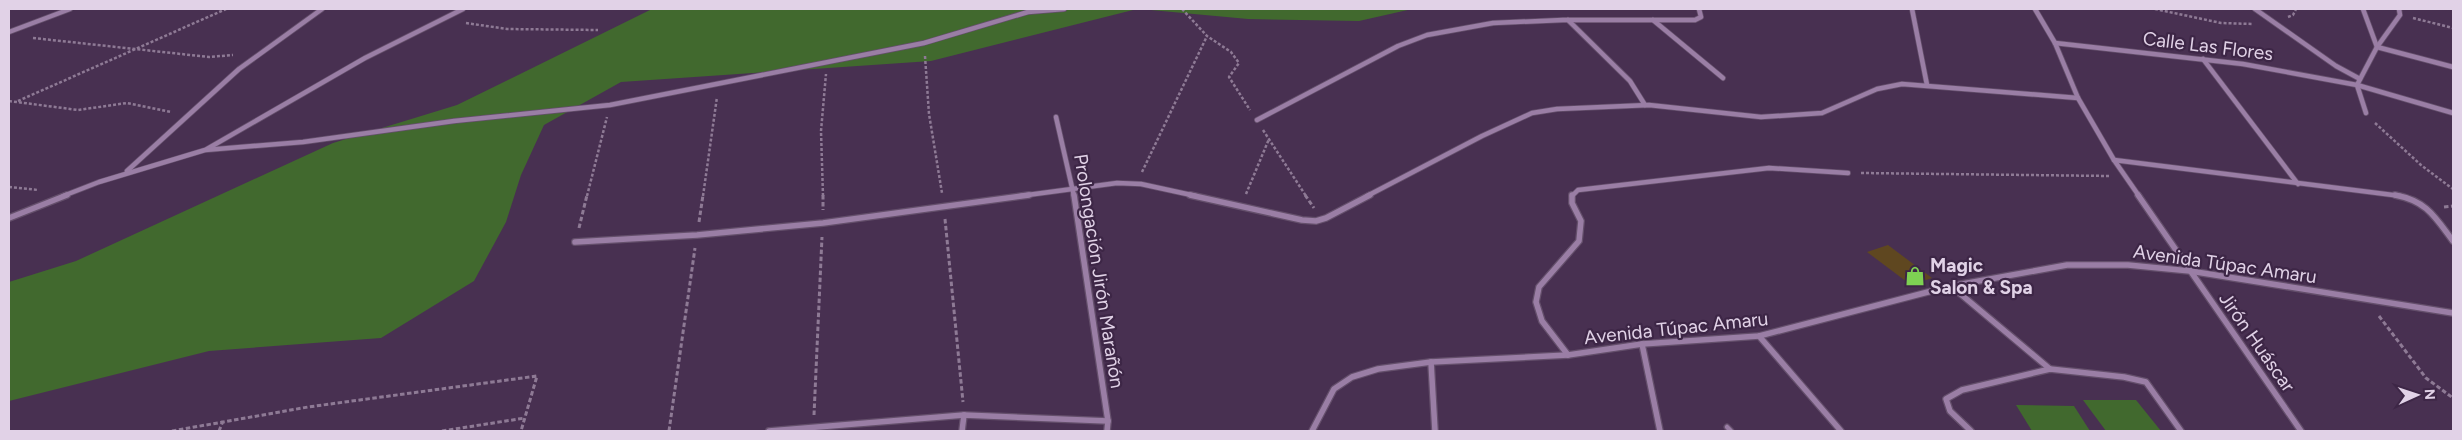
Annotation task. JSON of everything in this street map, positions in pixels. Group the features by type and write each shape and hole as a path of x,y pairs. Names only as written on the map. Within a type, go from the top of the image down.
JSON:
{"street":[{"path":"9,32 70,9"},
{"path":"125,174 239,69 322,9"},
{"path":"205,150 365,58 463,9"},
{"path":"9,218 125,174 205,150 303,142 454,121 610,105 924,43 1028,12 1064,9"},
{"path":"1257,120 1391,50 1427,35 1493,23 1568,20 1699,19 1702,14 1699,9"},
{"path":"1912,9 1927,85"},
{"name":"Jirón Huáscar","path":"2036,9 2055,43 2078,98 2114,160 2301,431"},
{"path":"2255,9 2336,66 2360,78"},
{"path":"2363,9 2377,47"},
{"path":"2366,113 2357,85 2377,47 2400,15 2399,9"},
{"path":"1568,20 1581,36 1628,77 1639,91 1645,105"},
{"path":"1653,20 1723,78"},
{"name":"Calle Las Flores","path":"2055,43 2203,59 2357,85 2453,113"},
{"path":"2377,47 2453,67"},
{"path":"2203,59 2298,184"},
{"path":"575,242 697,235 823,223 1117,183 1136,184 1302,220 1321,219 1482,136 1532,113 1557,108 1645,105 1677,106 1761,117 1822,113 1877,89 1902,84 2078,98"},
{"name":"Prolongación Jirón Marañón","path":"1056,117 1073,188 1108,420 1107,431"},
{"path":"2114,160 2298,184 2386,192 2410,198 2428,208 2453,241"},
{"path":"1568,355 1542,321 1536,302 1539,287 1579,242 1581,221 1572,203 1572,195 1578,190 1660,179 1769,168 1848,173"},
{"name":"Avenida Túpac Amaru","path":"1312,431 1334,389 1352,377 1378,369 1431,362 1568,355 1642,344 1759,336 1951,286 2068,265 2128,265 2190,271 2453,313"},
{"path":"1951,286 2050,368"},
{"path":"1759,336 1841,431"},
{"path":"1642,344 1660,431"},
{"path":"1431,362 1435,431"},
{"path":"1970,431 1950,411 1946,399 1962,390 2050,368 2124,377 2146,382 2182,431"},
{"path":"962,431 964,415"},
{"path":"768,431 964,415 1108,420"}],"lane":[{"path":"1727,426 1731,431"}],"path":[{"path":"18,102 226,9"},
{"path":"1182,9 1207,36 1231,52 1239,63 1229,77 1321,219"},
{"path":"2155,9 2221,23 2273,23"},
{"path":"2400,15 2453,28"},
{"path":"441,20 507,29 598,30"},
{"path":"1136,184 1207,36"},
{"path":"28,38 209,57 234,55"},
{"path":"924,43 929,114 944,208 964,415"},
{"path":"813,426 823,223 821,131 827,61"},
{"path":"669,431 720,82"},
{"path":"9,101 78,110 117,103 128,103 158,111 191,113"},
{"path":"575,242 610,105"},
{"path":"2366,113 2421,165 2453,189"},
{"path":"1241,206 1269,139"},
{"path":"1848,173 2125,176"},
{"path":"2367,299 2426,378 2453,398"},
{"path":"172,431 223,420 314,405 385,398 537,376 521,431"},
{"path":"442,431 525,418"},
{"path":"219,431 223,420"}],"green space":[{"path":"652,9 1137,9 931,61 621,82 544,125 521,175 506,222 474,281 381,338 209,351 9,401 9,282 76,261 333,143 457,105"},
{"path":"1140,9 1412,9 1359,21 1248,19"},
{"path":"2083,400 2136,400 2161,431 2106,431"},
{"path":"2016,405 2074,406 2090,431 2032,431"}],"building":[{"path":"1888,245 1932,278 1911,285 1867,252"}],"place":[{"name":"Magic Salon & Spa","path":"1915,276"}]}
